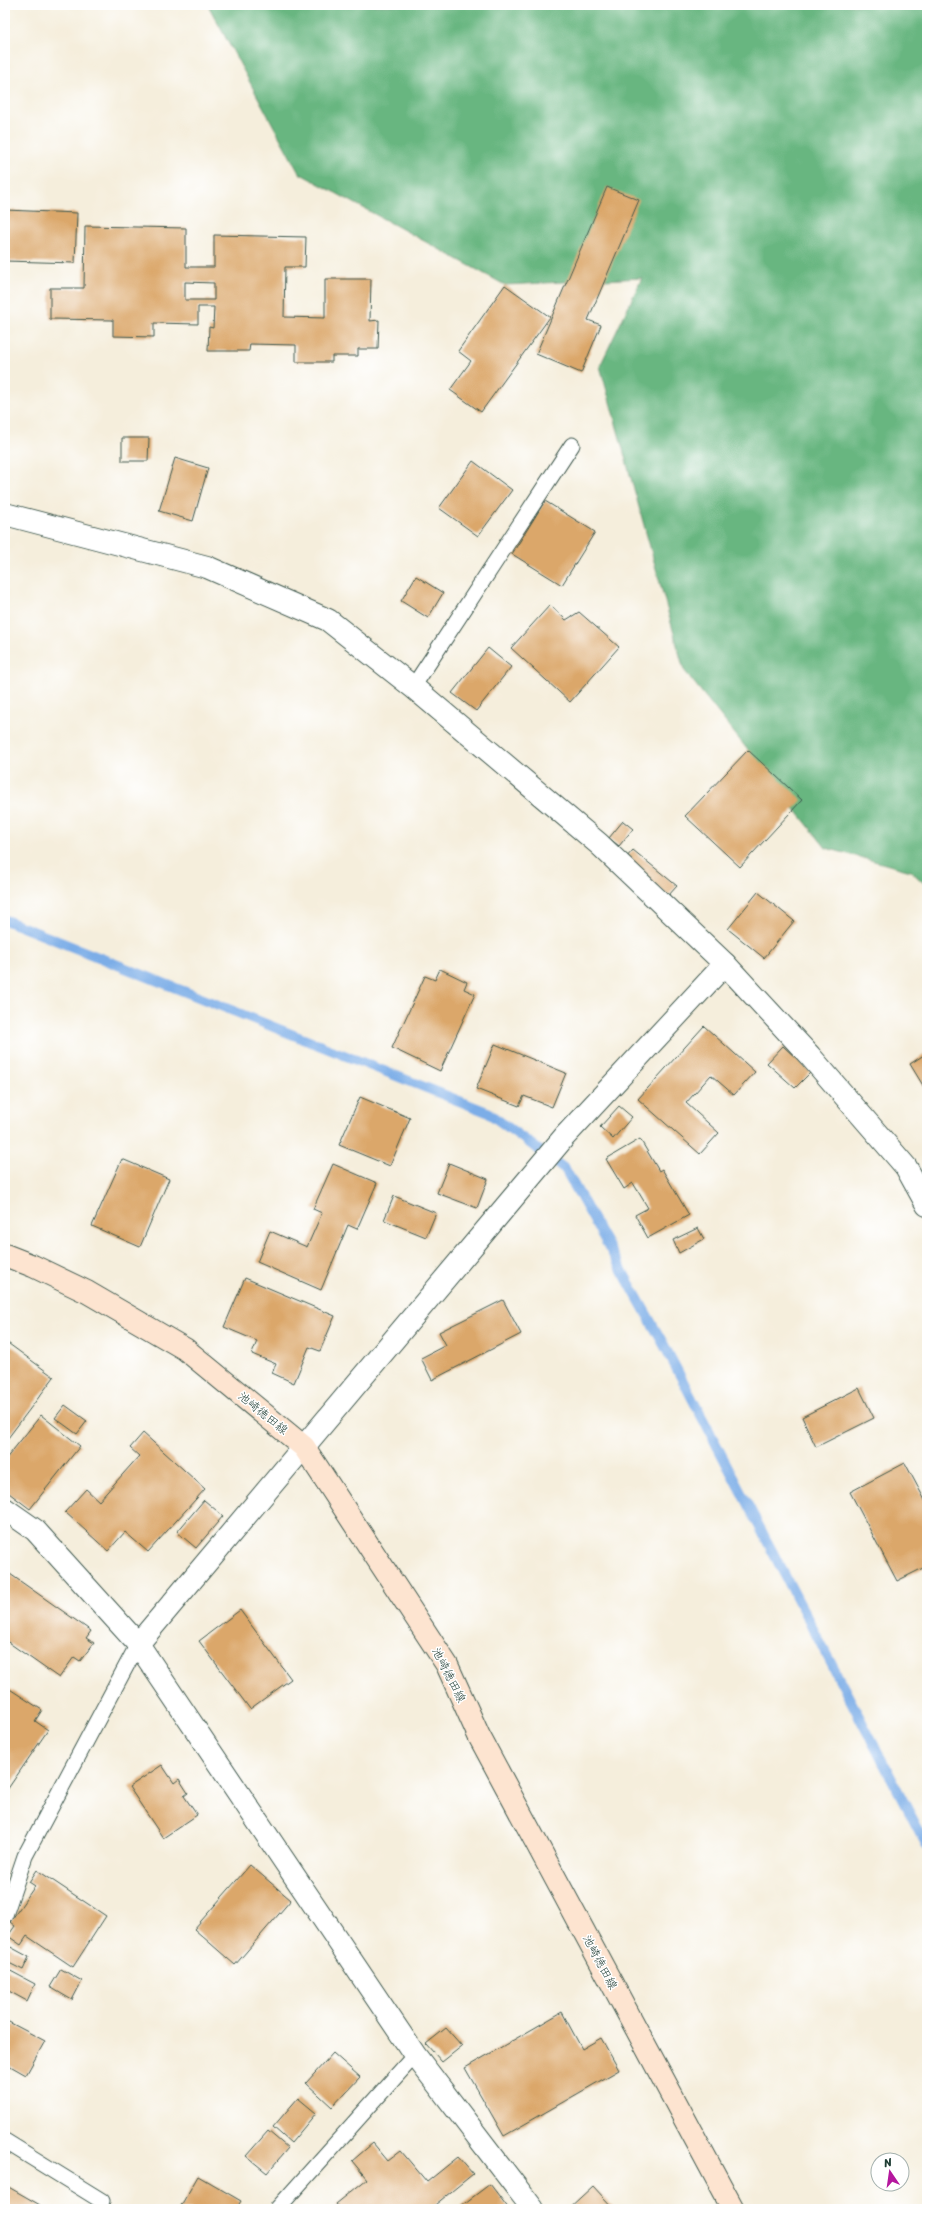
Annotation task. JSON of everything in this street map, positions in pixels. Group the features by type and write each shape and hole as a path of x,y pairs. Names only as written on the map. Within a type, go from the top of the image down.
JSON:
{"main road":[{"name":"池崎徳田線","path":"5,1254 87,1292 185,1349 304,1447 447,1666 478,1736 733,2209"}],"street":[{"path":"5,514 207,567 328,620 412,687 598,844 724,964 810,1056 906,1167 927,1205"},
{"path":"138,1644 539,1169 565,1136 724,964"},
{"path":"5,1509 35,1530 138,1644 415,2055 532,2209"}],"lane":[{"path":"412,687 572,445"},
{"path":"5,1915 25,1856 138,1644"},
{"path":"277,2209 415,2055"},
{"path":"5,2141 102,2201"}],"green space":[{"path":"208,5 927,5 927,886 911,871 826,848 684,670 600,366 642,278 505,285 299,173"}],"building":[{"path":"607,187 639,200 588,320 601,325 581,373 536,354"},
{"path":"5,210 77,213 75,263 5,261"},
{"path":"85,226 186,228 186,267 214,267 214,235 306,237 305,267 285,267 284,317 325,318 325,279 371,279 370,321 379,320 378,349 358,349 358,356 332,356 332,362 296,362 296,345 250,344 249,351 208,351 209,327 213,328 214,307 198,307 198,324 154,323 154,337 113,336 113,320 50,319 50,288 84,288","holes":["185,282 214,283 214,300 185,300"]},
{"path":"505,285 550,317 481,412 450,390 471,361 458,351"},
{"path":"122,438 149,438 148,461 122,461"},
{"path":"175,458 208,468 193,521 159,511"},
{"path":"473,461 512,490 478,536 439,508"},
{"path":"545,501 595,532 562,585 512,554"},
{"path":"416,576 443,593 428,618 401,601"},
{"path":"550,605 566,620 579,612 619,647 570,702 511,648"},
{"path":"488,648 511,667 476,711 452,693"},
{"path":"748,750 802,800 740,867 685,816"},
{"path":"623,821 633,829 619,846 609,838"},
{"path":"633,850 677,886 668,896 625,859"},
{"path":"758,892 794,921 764,958 728,929"},
{"path":"440,969 467,982 464,989 475,994 440,1071 392,1048 425,976 435,980"},
{"path":"704,1026 755,1072 734,1095 711,1075 686,1103 719,1133 700,1154 638,1099"},
{"path":"495,1044 566,1073 552,1107 524,1096 519,1106 476,1089"},
{"path":"783,1046 811,1072 795,1088 767,1063"},
{"path":"927,1053 927,1092 910,1064"},
{"path":"360,1097 410,1118 390,1166 339,1145"},
{"path":"619,1106 632,1117 613,1139 600,1127"},
{"path":"640,1139 659,1171 662,1169 689,1215 648,1238 635,1215 648,1208 633,1183 624,1189 606,1159"},
{"path":"122,1159 169,1179 140,1247 92,1226"},
{"path":"449,1163 488,1179 477,1208 437,1193"},
{"path":"333,1164 377,1183 357,1229 348,1225 321,1290 257,1262 270,1231 307,1247 322,1213 313,1209"},
{"path":"394,1196 436,1213 426,1237 384,1220"},
{"path":"698,1228 704,1239 679,1253 673,1240"},
{"path":"245,1278 335,1316 320,1351 309,1347 294,1383 272,1373 276,1364 252,1354 257,1341 224,1327"},
{"path":"503,1300 521,1334 432,1380 421,1358 446,1345 439,1332"},
{"path":"5,1341 54,1377 5,1442"},
{"path":"859,1388 874,1418 816,1447 802,1417"},
{"path":"65,1405 87,1421 77,1434 55,1418"},
{"path":"41,1415 80,1446 30,1509 5,1490 5,1460"},
{"path":"143,1433 205,1489 148,1552 125,1532 108,1551 65,1512 86,1489 99,1501 139,1456 130,1448"},
{"path":"905,1463 927,1504 927,1566 897,1581 850,1492"},
{"path":"204,1500 223,1516 196,1548 177,1532"},
{"path":"10,1574 91,1631 86,1638 94,1643 80,1661 74,1657 59,1678 5,1640 5,1581"},
{"path":"240,1610 291,1679 250,1709 199,1641"},
{"path":"5,1686 42,1710 35,1721 48,1730 5,1793"},
{"path":"162,1765 174,1783 179,1779 188,1793 184,1796 197,1815 163,1838 129,1787"},
{"path":"250,1865 291,1900 235,1965 194,1929"},
{"path":"37,1870 106,1916 73,1967 27,1936 21,1945 8,1936 15,1926 10,1922 35,1886 29,1882"},
{"path":"5,1944 29,1957 23,1970 5,1961"},
{"path":"5,1968 35,1984 27,2001 5,1989"},
{"path":"61,1969 82,1981 72,2000 50,1987"},
{"path":"562,2012 582,2049 601,2038 619,2070 504,2136 465,2068"},
{"path":"5,2020 45,2041 26,2075 5,2063"},
{"path":"446,2028 462,2046 442,2062 426,2044"},
{"path":"333,2053 360,2077 332,2107 306,2083"},
{"path":"298,2098 316,2113 291,2143 273,2127"},
{"path":"268,2131 288,2148 267,2173 246,2156"},
{"path":"373,2143 388,2161 401,2151 427,2182 458,2157 473,2174 430,2209 416,2209 415,2207 413,2209 340,2209 336,2204 367,2179 352,2161"},
{"path":"198,2176 241,2201 236,2209 179,2209"},
{"path":"490,2184 509,2209 457,2209"},
{"path":"5,2185 40,2205 37,2209 5,2209"},
{"path":"593,2186 614,2209 568,2209"}],"waterway":[{"path":"5,920 487,1112 565,1169 664,1345 927,1846"}]}
